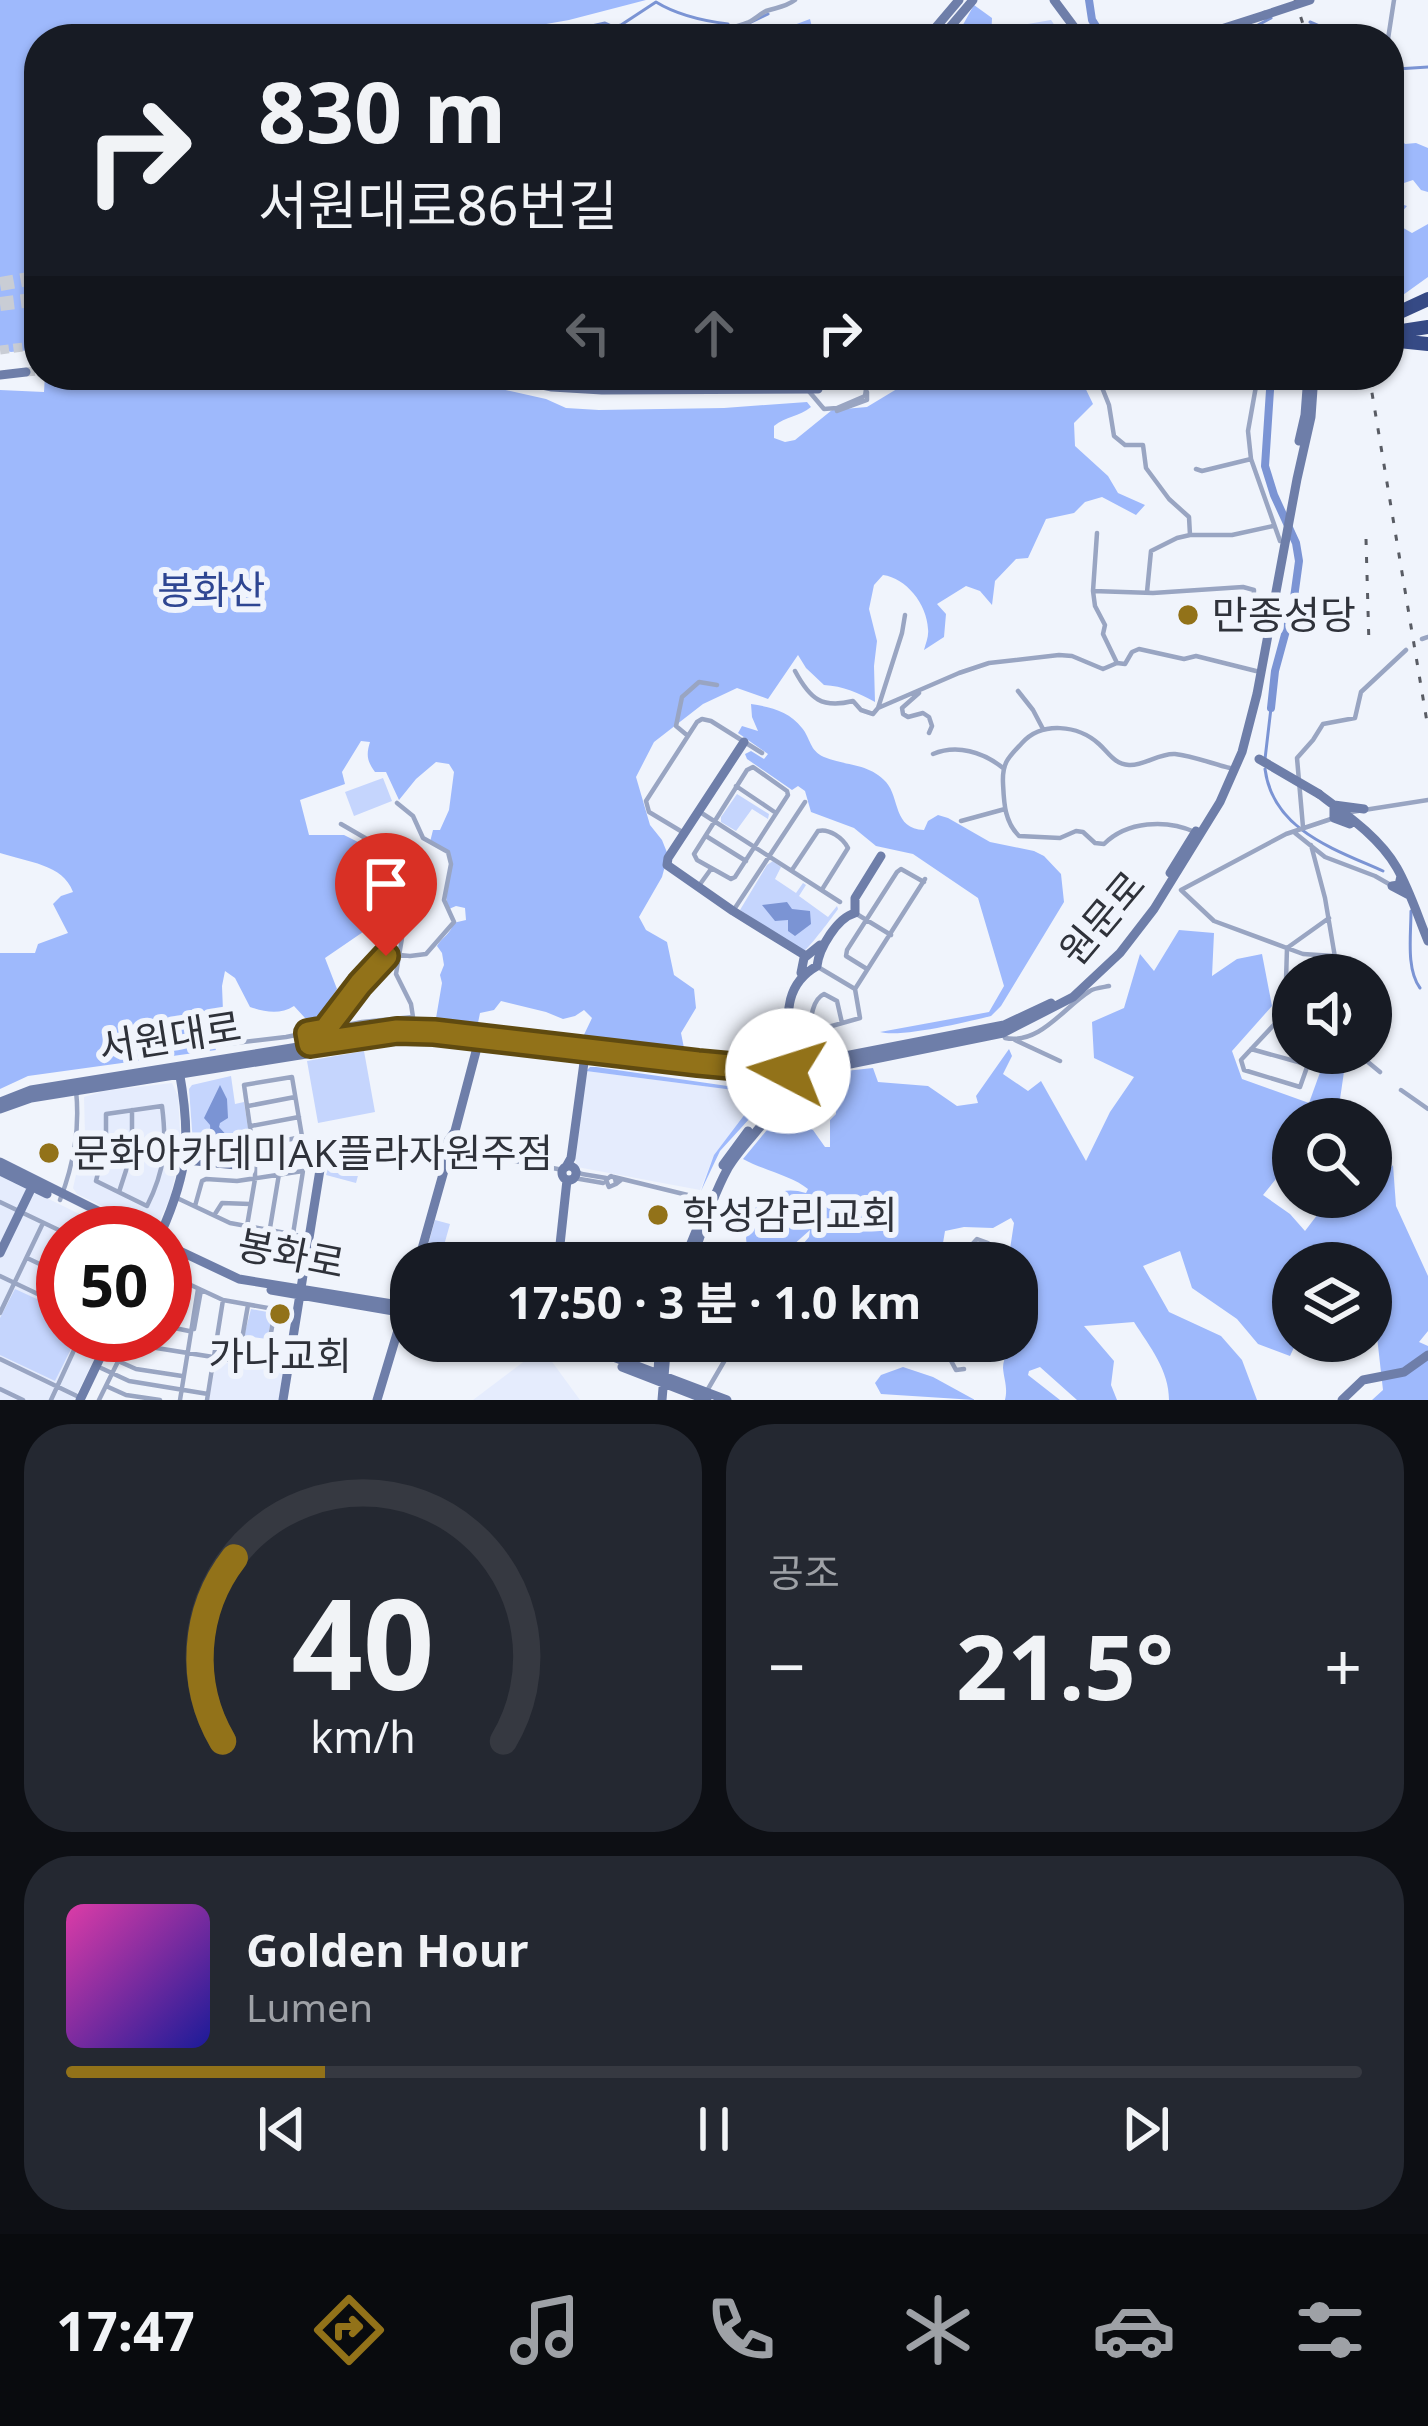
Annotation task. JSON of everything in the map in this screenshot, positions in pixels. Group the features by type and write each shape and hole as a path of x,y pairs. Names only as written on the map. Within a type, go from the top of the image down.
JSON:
{"highway":[{"path":"1404,323 1428,299"}],"street":[{"path":"742,24 795,0"},
{"path":"938,24 958,0"},
{"path":"953,24 973,0"},
{"path":"1237,24 1310,0"},
{"path":"602,390 812,391 820,406 830,409 867,392"},
{"path":"1103,390 1114,436 1125,445 1143,445 1146,468 1189,518 1190,535"},
{"path":"1148,592 1151,551 1177,538 1282,533 1251,459 1248,431 1255,390"},
{"name":"원문로","path":"784,1073 1004,1025 1075,988 1131,933 1220,802 1246,738 1282,533 1311,417 1311,390"},
{"path":"837,411 867,400 867,392"},
{"path":"1196,469 1251,459"},
{"path":"1097,533 1095,606 1117,663"},
{"path":"1093,590 1148,592 1224,586 1254,590 1253,620 1266,627"},
{"path":"795,670 822,703 853,701 873,715 905,615"},
{"name":"원문로","path":"1239,751 1266,627"},
{"path":"878,708 989,663 1059,655 1103,669 1125,664 1139,650 1184,659 1196,656 1256,671"},
{"path":"1406,650 1361,692 1355,718 1323,724 1298,758 1298,830 1325,856 1375,875 1409,895"},
{"path":"688,736 676,726 682,698 699,682 717,685"},
{"path":"923,688 902,708 908,717 923,713 929,717 929,733"},
{"path":"1018,691 1043,729"},
{"path":"685,834 649,812 646,801 697,722 704,718 762,753"},
{"path":"1196,832 1152,824 1123,829 1104,844 1076,831 1060,838 1018,836 1004,809 1005,760 1043,729 1068,728 1126,765 1173,754 1232,770 1257,758"},
{"path":"1246,738 1257,758"},
{"path":"744,742 668,858 668,866 854,988"},
{"path":"933,754 964,750 984,754 1003,768"},
{"path":"1239,751 1334,805 1364,809"},
{"path":"748,768 787,791 776,813 735,878 695,858 748,768"},
{"name":"원문로","path":"784,1073 1003,1033 1090,988 1138,932 1232,770"},
{"path":"736,786 776,813"},
{"path":"1181,890 1298,830 1364,809 1428,800"},
{"path":"733,911 805,802"},
{"path":"218,1045 310,1043 386,956 426,954 454,922 444,900 451,863 448,852 424,838 413,816 397,803"},
{"path":"1334,805 1339,816 1387,853"},
{"path":"962,821 1004,809"},
{"path":"1364,809 1363,822 1401,875 1424,919 1428,941"},
{"path":"700,812 891,934"},
{"path":"325,1030 412,1017 412,1004 396,974 402,938 391,862 372,842 341,824"},
{"path":"792,870 818,830 828,830 848,848 821,890"},
{"path":"706,836 746,861"},
{"path":"1311,845 1334,954"},
{"path":"711,1201 727,1169 779,1101 792,1000 817,949 880,856"},
{"path":"698,887 711,869"},
{"path":"787,1035 860,1018 854,988 891,934 924,880 902,869 846,952 867,969"},
{"path":"1392,886 1399,885 1401,875"},
{"path":"1168,880 1214,921 1303,954"},
{"path":"1286,948 1329,917"},
{"path":"1286,948 1286,954"},
{"path":"695,1242 731,1152 776,1097 784,1073 782,1013 810,962"},
{"path":"1015,1040 1053,1023 1090,988 1109,986"},
{"path":"812,1032 816,1003 824,994 837,1001 842,1024"},
{"path":"1272,1027 1241,1060 1244,1070 1300,1088 1305,1074"},
{"path":"1003,1033 1005,1038 1060,1061"},
{"name":"서원대로","path":"0,1105 310,1043 400,1039 479,1042 784,1073"},
{"path":"424,1242 479,1042"},
{"path":"1251,1049 1272,1055"},
{"path":"560,1242 585,1054"},
{"name":"서원대로","path":"585,1054 743,1076 784,1073"},
{"path":"736,1156 794,1093 838,1066"},
{"path":"173,1206 186,1160 187,1117 179,1070"},
{"name":"서원대로","path":"0,1105 31,1090 179,1070"},
{"path":"743,1076 771,1084 774,1095 769,1106"},
{"path":"247,1226 255,1162 244,1085 292,1078 305,1154"},
{"name":"서원대로","path":"61,1197 76,1145 76,1090"},
{"path":"1401,1090 1428,1109"},
{"path":"246,1106 296,1097"},
{"name":"서원대로","path":"104,1148 106,1114 162,1106 165,1157"},
{"name":"서원대로","path":"119,1192 132,1153 132,1110"},
{"path":"249,1126 299,1117"},
{"path":"253,1146 302,1137"},
{"path":"132,1153 214,1165 404,1138 585,1178 627,1180 711,1201"},
{"path":"76,1145 104,1148 96,1181 147,1206 165,1157"},
{"name":"봉화로","path":"301,1296 323,1151"},
{"path":"0,1167 78,1206"},
{"path":"0,1167 32,1187 81,1206"},
{"path":"195,1206 206,1179 237,1181 303,1171 293,1234"},
{"path":"270,1230 279,1174"},
{"path":"0,1253 32,1187"},
{"path":"177,1198 247,1226 310,1237"},
{"path":"214,1215 222,1203 250,1204"},
{"path":"1,1205 36,1219"},
{"path":"0,1312 36,1239"},
{"path":"27,1258 36,1262"},
{"name":"봉화로","path":"192,1262 233,1282 390,1308"},
{"path":"0,1276 36,1293"},
{"path":"192,1286 223,1300 275,1309 301,1296"},
{"path":"192,1331 199,1289"},
{"path":"283,1400 301,1296"},
{"path":"101,1368 129,1381 208,1397 223,1300"},
{"path":"242,1339 248,1305"},
{"path":"265,1365 275,1309"},
{"path":"192,1353 288,1369"},
{"path":"1342,1400 1363,1380 1404,1372 1428,1355"},
{"path":"0,1359 82,1400 99,1362"},
{"path":"51,1400 69,1362"},
{"path":"99,1400 118,1362"},
{"path":"120,1362 184,1377"},
{"path":"181,1400 187,1362"},
{"path":"377,1400 390,1362"},
{"path":"615,1362 661,1378"},
{"path":"622,1362 706,1398 727,1400"},
{"path":"659,1400 662,1362"},
{"path":"706,1398 725,1362"},
{"path":"952,1362 956,1370 964,1369"},
{"path":"106,1386 126,1395 160,1400"},
{"path":"0,1389 23,1400"}],"shaded area":[{"path":"383,778 392,801 354,816 345,792"},
{"path":"737,794 769,814 768,819 752,809 736,831 721,822"},
{"path":"773,861 781,867 775,879 796,893 806,885 799,896 828,917 837,906 804,951 740,910"},
{"path":"787,902 792,909 810,911 811,924 795,936 788,931 788,920 775,921 762,905"},
{"path":"364,1051 375,1112 318,1123 307,1061"},
{"path":"586,1071 749,1092 745,1114 714,1155 700,1190 577,1167"},
{"path":"231,1076 235,1104 244,1102 252,1154 229,1161 194,1157 189,1089"},
{"path":"172,1083 178,1096 181,1150 166,1206 102,1206 73,1188 85,1135 84,1097"},
{"path":"220,1085 228,1118 219,1127 231,1140 223,1149 212,1144 210,1125 204,1118"},
{"path":"365,1150 356,1183 326,1175 332,1156"},
{"path":"0,1175 63,1206 36,1206 36,1362 93,1362 74,1400 0,1400"},
{"path":"435,1220 450,1224 445,1242 429,1242"},
{"path":"15,1289 36,1299 36,1362 64,1362 55,1381 0,1355 0,1318"},
{"path":"251,1309 273,1313 267,1339 244,1336"},
{"path":"216,1361 285,1372 280,1400 209,1400"},
{"path":"523,1362 552,1362 580,1400 473,1400"}],"green space":[{"path":"0,0 646,0 546,24 24,24 24,351 0,349"},
{"path":"974,5 992,18 992,24 963,24"},
{"path":"1404,143 1428,148 1428,192 1413,180 1404,183"},
{"path":"1428,224 1428,277 1404,294 1404,228 1412,233"},
{"name":"봉화산","path":"0,390 506,390 566,408 599,410 807,402 811,407 774,426 774,438 785,442 795,440 832,410 867,407 895,390 1086,390 1093,404 1074,423 1075,446 1108,476 1118,493 1145,505 1136,515 1102,497 1085,502 1074,513 1046,519 1028,558 1016,559 995,581 992,605 980,591 966,586 937,604 946,614 944,637 924,650 928,629 919,602 900,581 883,575 874,585 869,609 877,641 875,702 851,690 824,685 798,655 768,699 737,688 703,704 654,742 636,777 650,825 668,855 662,877 639,917 646,930 667,942 674,975 694,989 696,1008 681,1033 684,1048 581,1041 592,1018 584,1010 563,1019 501,1001 494,1010 480,1013 477,1028 435,1024 444,965 437,946 453,923 466,920 465,908 449,909 447,902 449,854 430,842 449,810 454,772 449,764 436,762 399,800 386,772 375,772 370,764 370,742 361,741 342,772 345,784 300,800 309,835 344,835 362,844 374,870 363,932 325,958 337,989 318,1018 305,1018 294,1006 272,1012 250,1007 235,978 225,971 223,1011 211,1013 216,1050 28,1076 0,1089 0,953 35,953 38,944 68,933 53,904 73,892 53,870 0,853"},
{"path":"751,704 791,718 824,757 879,776 902,819 914,828 924,830 938,815 948,818 990,842 1034,851 1061,874 1064,902 991,1016 918,1031 880,1032 989,1012 1004,986 978,898 913,854 876,846 854,828 811,812 805,791 798,786 792,790 747,759 745,754 751,751 764,759 768,754 738,733 742,726 758,731"},
{"path":"1179,930 1214,933 1212,976 1237,959 1262,954 1272,1006 1232,1051 1242,1079 1295,1098 1272,1098 1272,1184 1263,1195 1272,1201 1272,1218 1294,1218 1305,1231 1315,1218 1392,1218 1393,1165 1396,1206 1428,1276 1428,1331 1419,1342 1428,1346 1428,1400 1372,1400 1383,1390 1380,1362 1392,1362 1392,1242 1272,1242 1272,1349 1258,1344 1237,1319 1192,1288 1180,1251 1143,1266 1169,1312 1221,1336 1242,1360 1257,1400 1169,1400 1162,1369 1134,1322 1084,1326 1114,1361 1111,1385 1117,1400 1077,1400 1040,1367 1028,1375 1060,1400 1005,1400 1004,1362 1038,1362 1038,1242 1011,1242 1011,1218 993,1228 945,1231 942,1242 805,1242 810,1230 797,1242 746,1242 747,1217 753,1210 773,1194 806,1193 808,1189 743,1159 780,1114 813,1130 830,1147 830,1120 836,1105 824,1091 805,1103 802,1095 836,1072 873,1068 878,1082 928,1086 957,1106 978,1103 976,1096 1009,1049 1012,1056 1003,1074 1028,1091 1041,1081 1086,1161 1134,1077 1094,1058 1092,1022 1124,1008 1140,954 1154,971"},
{"path":"590,1067 769,1092 720,1151 701,1191 714,1155 745,1114 749,1092 586,1071"},
{"path":"1319,1074 1344,1074 1340,1098 1311,1098"},
{"path":"903,1367 975,1400 881,1394 875,1383 881,1375"}],"waterway":[{"path":"1089,0 1095,24"},
{"path":"623,24 656,2 691,17 728,24"},
{"path":"747,24 768,14"},
{"path":"1260,24 1271,18"},
{"path":"1310,22 1315,24"},
{"path":"600,24 607,24"},
{"path":"1404,69 1428,67"},
{"path":"1270,390 1265,466 1299,561 1271,708"},
{"path":"1265,759 1271,708"},
{"path":"1265,769 1270,790 1293,822 1326,845 1383,871"},
{"path":"1411,911 1411,962 1420,988"}],"tunnel":[{"path":"0,284 24,280"},
{"path":"0,304 24,301"},
{"path":"0,350 24,347"}],"railway":[{"path":"1295,0 1303,24"},
{"path":"1372,390 1428,728"},
{"path":"1366,539 1369,645"}],"place":[{"name":"만종성당","path":"1188,615"},
{"name":"문화아카데미AK플라자원주점","path":"49,1153"},
{"name":"학성감리교회","path":"658,1215"},
{"name":"가나교회","path":"280,1314"}],"route":[{"path":"386,956 325,1030 308,1033 310,1044 397,1031 434,1032 788,1071"}]}
